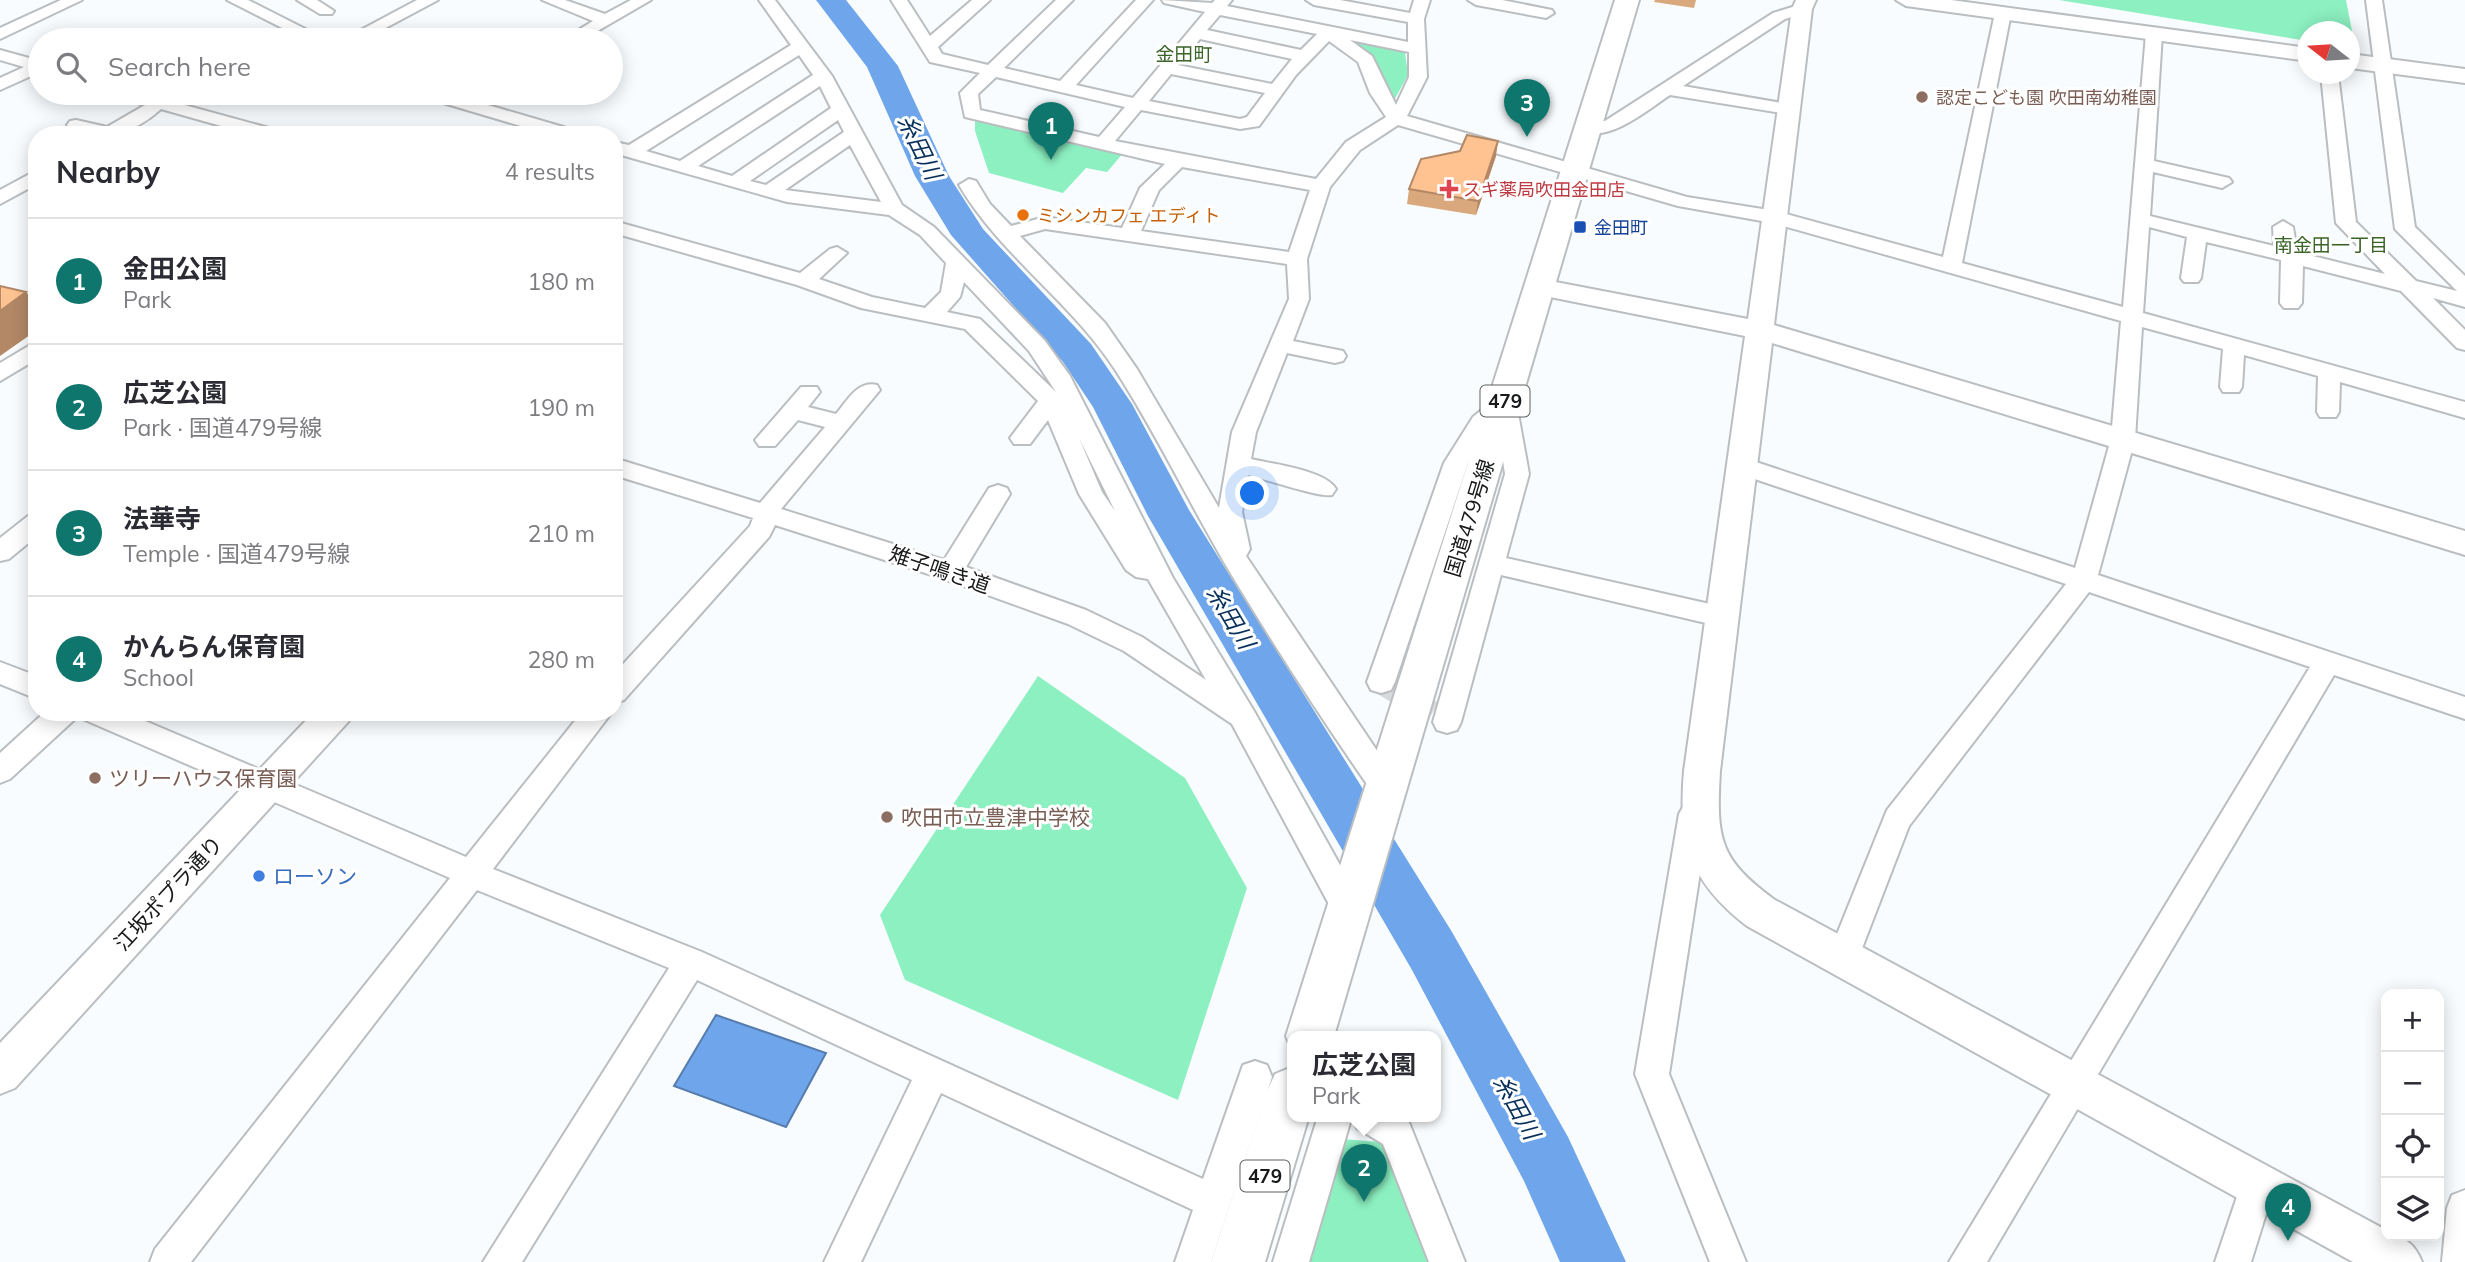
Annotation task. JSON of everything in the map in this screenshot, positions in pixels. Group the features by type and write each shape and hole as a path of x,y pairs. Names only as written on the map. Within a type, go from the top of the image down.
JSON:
{"highway":[{"name":"国道479号線","path":"1312,1031 1627,0"},
{"name":"479","path":"1238,1262 1273,1084"}],"street":[{"path":"0,34 74,0"},
{"path":"235,0 293,28"},
{"path":"305,0 326,11"},
{"path":"374,28 430,0"},
{"path":"550,0 606,20"},
{"path":"592,28 643,0"},
{"path":"767,0 823,76 894,209 927,231 1037,346 1062,381 1162,582 1352,902"},
{"path":"900,0 927,48 936,58 1063,88 1240,124 1253,122 1304,56 1328,32"},
{"path":"927,48 982,0"},
{"path":"1065,0 969,93 971,113 1178,161 1321,186"},
{"path":"1063,88 1145,0"},
{"path":"1170,0 1220,5 1291,24 1415,48"},
{"path":"1291,24 1313,0 1416,19"},
{"path":"1242,572 1230,512 1238,464 1244,432 1299,299 1297,259 1321,186 1353,146 1396,119 1418,77 1416,19 1422,0"},
{"path":"1906,0 2297,54"},
{"path":"2374,0 2405,229 2465,288"},
{"path":"1482,1 1546,13"},
{"path":"1103,144 1220,5"},
{"path":"1588,126 1609,127 1779,16 1804,5"},
{"path":"1728,1262 1652,1073 1702,771 1788,109 1804,5"},
{"path":"1951,266 2003,13"},
{"path":"1328,32 1366,60 1379,93 1396,119 1685,202 1775,217 2465,410"},
{"path":"1196,33 1304,56"},
{"path":"1843,959 1897,819 2084,580 2123,439 2154,34"},
{"path":"623,150 801,46"},
{"path":"0,55 28,63"},
{"path":"2360,62 2465,76"},
{"path":"1167,68 1277,90"},
{"path":"0,85 28,72"},
{"path":"684,167 823,76"},
{"path":"2331,84 2346,223 2465,343"},
{"path":"1666,89 1788,109"},
{"path":"120,126 153,105"},
{"path":"163,105 241,126"},
{"path":"467,105 540,126"},
{"path":"736,182 842,109"},
{"path":"770,191 855,133"},
{"path":"623,150 827,205 894,209"},
{"path":"1129,235 1150,188 1178,161"},
{"path":"2143,164 2222,181"},
{"path":"0,173 28,179"},
{"path":"0,198 28,183"},
{"path":"969,185 982,207 1097,328 1126,369 1242,572 1384,795"},
{"path":"2191,278 2212,213"},
{"path":"1008,233 1050,215 1129,235 1297,259"},
{"path":"2138,219 2465,300"},
{"path":"2283,227 2284,247 2292,264 2291,303"},
{"path":"623,230 804,281 868,303 972,324 1051,400 1091,494 1135,563 1162,582"},
{"path":"804,281 837,253"},
{"path":"931,314 944,304 955,289 956,264"},
{"path":"1539,287 1759,330 2465,543"},
{"path":"1280,345 1335,356"},
{"path":"2231,387 2234,345"},
{"path":"0,374 28,354"},
{"path":"2328,412 2329,372"},
{"path":"623,682 760,531 770,514 771,505 869,390"},
{"path":"767,440 809,391"},
{"path":"1022,438 1051,400"},
{"path":"1447,722 1517,474 1505,402"},
{"path":"1381,682 1456,463 1482,422 1505,402"},
{"path":"793,411 841,423"},
{"path":"1238,464 1308,481 1324,489"},
{"path":"1742,466 2465,708"},
{"name":"雉子鳴き道","path":"623,469 950,571 1077,617 1133,644 1244,719"},
{"path":"950,571 998,494"},
{"path":"0,552 28,530"},
{"path":"1492,564 1723,617"},
{"path":"1967,1262 2328,661"},
{"path":"0,673 28,684"},
{"path":"0,771 54,721"},
{"path":"116,721 470,873 691,962 1213,1201"},
{"name":"江坂ポプラ通り","path":"0,1073 328,721"},
{"path":"168,1262 591,721"},
{"path":"1702,771 1700,835 1721,877 1761,914 2399,1262"},
{"path":"502,1262 691,962"},
{"path":"842,1262 933,1073"},
{"path":"1193,1262 1213,1201 1273,1084"},
{"path":"1290,1262 1333,1122"},
{"path":"1379,1122 1396,1132 1447,1262"},
{"path":"2233,1262 2257,1185"},
{"path":"2460,1262 2465,1208"}],"green space":[{"path":"2059,0 2346,0 2350,21 2297,21 2297,39"},
{"path":"1347,40 1405,52 1408,75 1392,104 1381,89 1374,59"},
{"path":"975,117 1124,152 1107,172 1086,168 1063,193 989,173 975,131"},
{"path":"1038,676 1185,778 1247,888 1178,1100 905,980 880,915"},
{"path":"1341,1139 1381,1142 1428,1262 1307,1262"}],"water":[{"path":"716,1015 826,1053 786,1127 674,1086"}],"building":[{"name":"スギ薬局吹田金田店","path":"1467,135 1498,141 1478,201 1409,189 1421,159 1460,151"},
{"path":"0,286 26,292 0,311"}],"waterway":[{"name":"糸田川","path":"831,0 882,66 932,176 969,235 1077,353 1112,404 1170,516 1432,951 1546,1159 1593,1262"}],"tunnel":[{"path":"1381,682 1447,722"}],"place":[{"name":"認定こども園 吹田南幼稚園","path":"1922,97"},
{"name":"法華寺","path":"1527,137"},
{"name":"金田公園","path":"1051,160"},
{"name":"スギ薬局吹田金田店","path":"1449,189"},
{"name":"ミシンカフェ エディト","path":"1023,215"},
{"name":"金田町","path":"1580,227"},
{"name":"ツリーハウス保育園","path":"95,778"},
{"name":"吹田市立豊津中学校","path":"887,817"},
{"name":"ローソン","path":"259,876"},
{"name":"広芝公園","path":"1364,1202"},
{"name":"かんらん保育園","path":"2288,1241"}],"district":[{"name":"金田町","path":"1184,54"},
{"name":"南金田一丁目","path":"2331,245"}]}
